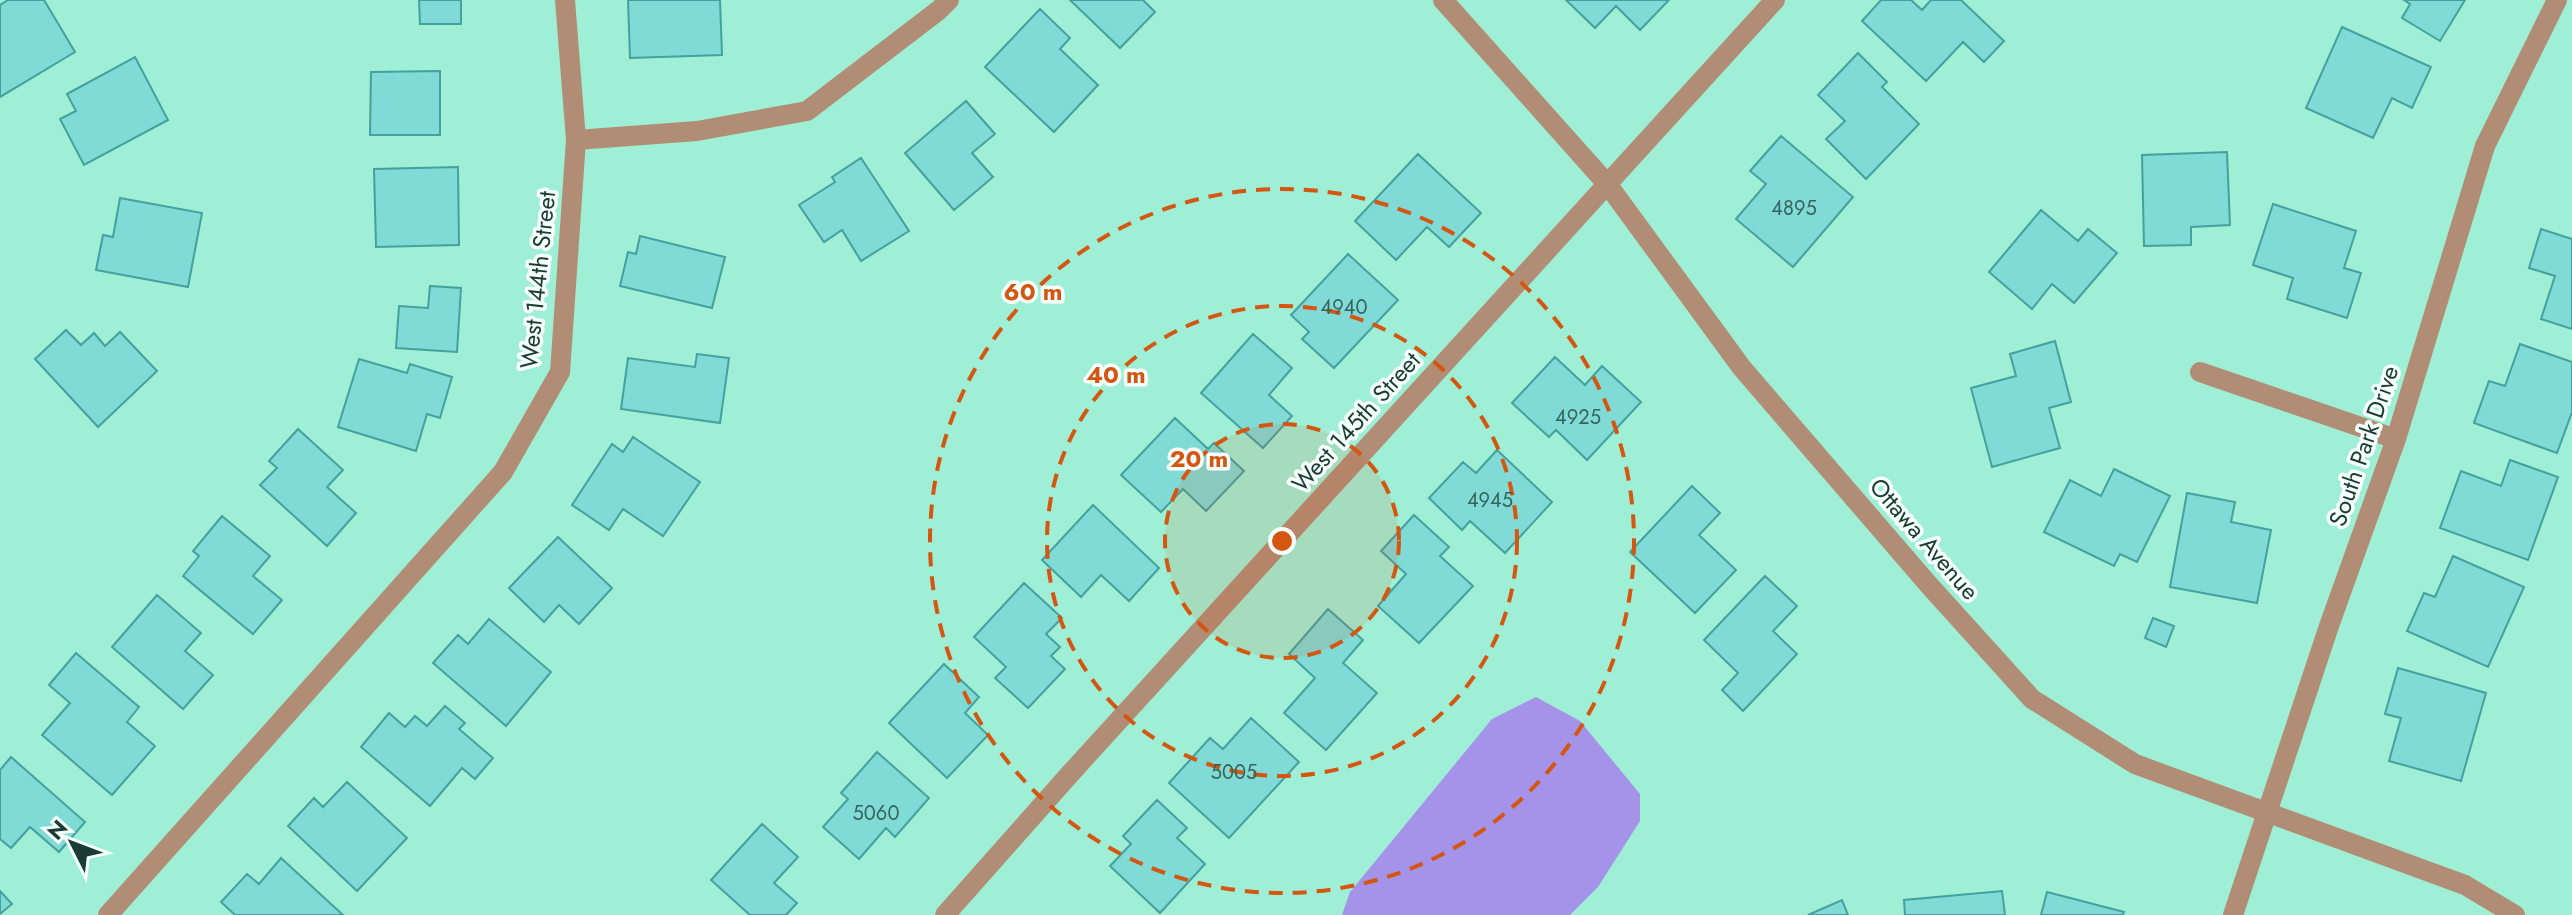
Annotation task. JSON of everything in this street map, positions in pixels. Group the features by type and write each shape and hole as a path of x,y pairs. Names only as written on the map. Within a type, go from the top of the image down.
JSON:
{"street":[{"name":"West 144th Street","path":"108,915 503,472 560,372 576,140 565,0"},
{"path":"576,140 697,131 807,111 949,0"},
{"name":"Ottawa Avenue","path":"1443,0 1608,185 1742,368 1928,584 2032,699 2135,764 2465,885 2515,915"},
{"name":"West 145th Street","path":"945,915 1775,0"},
{"name":"South Park Drive","path":"2233,915 2329,626 2396,439 2485,146 2557,0"},
{"path":"2200,372 2396,439"}],"shaded area":[{"path":"1536,697 1580,721 1640,794 1640,821 1598,887 1570,915 1342,915 1350,892 1492,719"}],"building":[{"path":"8,0 44,0 75,52 0,97 0,5"},
{"path":"419,0 461,0 461,24 420,24"},
{"path":"628,0 720,0 722,55 630,58"},
{"path":"1070,0 1143,0 1155,12 1120,48"},
{"path":"1566,0 1669,0 1640,30 1616,6 1595,28"},
{"path":"1881,0 1911,0 1922,10 1931,0 1961,0 2004,41 1984,62 1963,42 1926,81 1862,21"},
{"path":"2404,0 2465,0 2440,41 2402,18 2410,4"},
{"path":"1040,9 1070,38 1060,49 1098,85 1054,132 985,67"},
{"path":"2342,27 2431,67 2412,108 2392,98 2373,138 2306,108"},
{"path":"1858,53 1887,82 1882,87 1919,124 1866,179 1826,139 1845,121 1818,95"},
{"path":"135,57 168,120 84,165 60,119 76,111 67,94"},
{"path":"440,71 440,135 370,135 371,72"},
{"path":"966,101 995,134 972,153 993,177 954,210 905,153"},
{"path":"1781,136 1853,197 1793,267 1736,219 1766,184 1750,171"},
{"path":"2227,152 2230,225 2191,227 2191,245 2144,246 2142,155"},
{"path":"1418,154 1481,213 1449,247 1427,227 1396,260 1355,221"},
{"path":"861,158 909,231 861,261 842,230 824,242 799,205 835,182 832,177"},
{"path":"458,167 459,245 376,247 374,169"},
{"path":"120,198 202,213 188,287 96,270 103,235 113,237"},
{"path":"2273,204 2356,231 2344,268 2361,273 2347,318 2287,299 2293,278 2253,265"},
{"path":"2041,210 2078,241 2088,229 2117,253 2074,303 2052,284 2032,309 1989,272"},
{"path":"2541,229 2572,239 2572,329 2541,319 2555,276 2529,268"},
{"path":"640,236 725,257 712,308 620,286 628,252 636,254"},
{"path":"1348,254 1398,300 1334,368 1302,339 1309,332 1291,315"},
{"path":"430,286 461,288 457,352 396,348 399,306 428,308"},
{"path":"66,330 81,345 94,333 105,346 120,332 157,371 98,427 35,359"},
{"path":"1253,334 1292,368 1269,395 1292,416 1263,448 1201,393"},
{"path":"2055,341 2071,402 2049,408 2060,448 1992,467 1971,388 2016,376 2010,354"},
{"path":"2520,344 2572,362 2572,412 2557,453 2474,423 2489,381 2505,386"},
{"path":"697,354 729,358 720,423 621,409 628,358 695,367"},
{"path":"1555,357 1585,385 1602,366 1641,402 1587,460 1556,430 1549,437 1512,403"},
{"path":"359,359 407,373 410,364 452,377 440,418 427,414 416,451 338,427"},
{"path":"1175,418 1208,449 1214,443 1244,471 1206,511 1183,489 1161,512 1121,475"},
{"path":"298,429 343,470 327,487 356,513 327,546 260,485 277,468 269,461"},
{"path":"633,437 700,482 663,536 623,509 609,530 572,505 612,444 623,452"},
{"path":"1497,450 1552,502 1505,553 1470,521 1462,530 1429,498 1463,462 1476,473"},
{"path":"2510,460 2558,477 2528,560 2440,528 2461,471 2501,486"},
{"path":"2114,469 2170,496 2137,562 2120,554 2114,566 2044,532 2070,480 2101,496"},
{"path":"1692,486 1720,513 1699,535 1736,570 1695,613 1630,552"},
{"path":"2187,493 2235,502 2231,522 2271,530 2257,603 2170,587"},
{"path":"1093,505 1159,568 1129,601 1101,575 1081,597 1042,560"},
{"path":"1414,515 1449,547 1440,556 1473,586 1419,643 1378,606 1406,574 1381,551"},
{"path":"222,516 270,556 253,576 282,600 253,634 183,576 199,556 193,551"},
{"path":"558,537 612,588 579,624 559,605 544,622 509,588"},
{"path":"2453,556 2524,587 2488,667 2407,631 2424,593 2435,597"},
{"path":"1765,576 1797,606 1773,631 1797,654 1743,711 1722,690 1738,673 1704,640"},
{"path":"1024,583 1062,618 1046,634 1060,647 1051,656 1065,669 1028,708 995,678 1006,667 974,637"},
{"path":"157,595 201,633 185,651 213,675 183,709 112,647"},
{"path":"1328,609 1363,640 1343,663 1377,693 1326,750 1284,713 1315,678 1289,654"},
{"path":"2153,618 2174,626 2166,647 2145,638"},
{"path":"489,619 551,672 506,726 433,663 458,635 468,644"},
{"path":"76,653 139,707 127,722 155,746 112,795 42,735 70,703 49,685"},
{"path":"944,664 979,697 965,713 988,735 947,778 889,723"},
{"path":"2398,668 2486,693 2461,781 2389,761 2401,718 2385,714"},
{"path":"445,706 465,723 459,729 493,758 475,779 462,768 430,806 361,747 389,713 405,727 415,716 427,726"},
{"path":"1251,718 1299,762 1229,838 1169,783 1210,738 1223,749"},
{"path":"877,752 929,798 895,837 886,828 859,859 823,827 848,799 841,793"},
{"path":"11,757 85,822 59,852 30,827 11,848 0,839 0,770"},
{"path":"347,782 407,838 357,891 288,826 314,798 323,807"},
{"path":"1157,800 1187,828 1177,838 1205,864 1160,913 1110,866 1131,844 1123,836"},
{"path":"762,824 798,857 774,883 797,903 786,915 750,915 711,880"},
{"path":"281,858 343,915 235,915 221,902 247,874 259,884"},
{"path":"0,891 12,904 0,914"},
{"path":"2002,891 2005,915 1905,915 1904,900"},
{"path":"2047,892 2124,912 2123,915 2041,915"},
{"path":"1842,900 1848,915 1808,915"}]}
